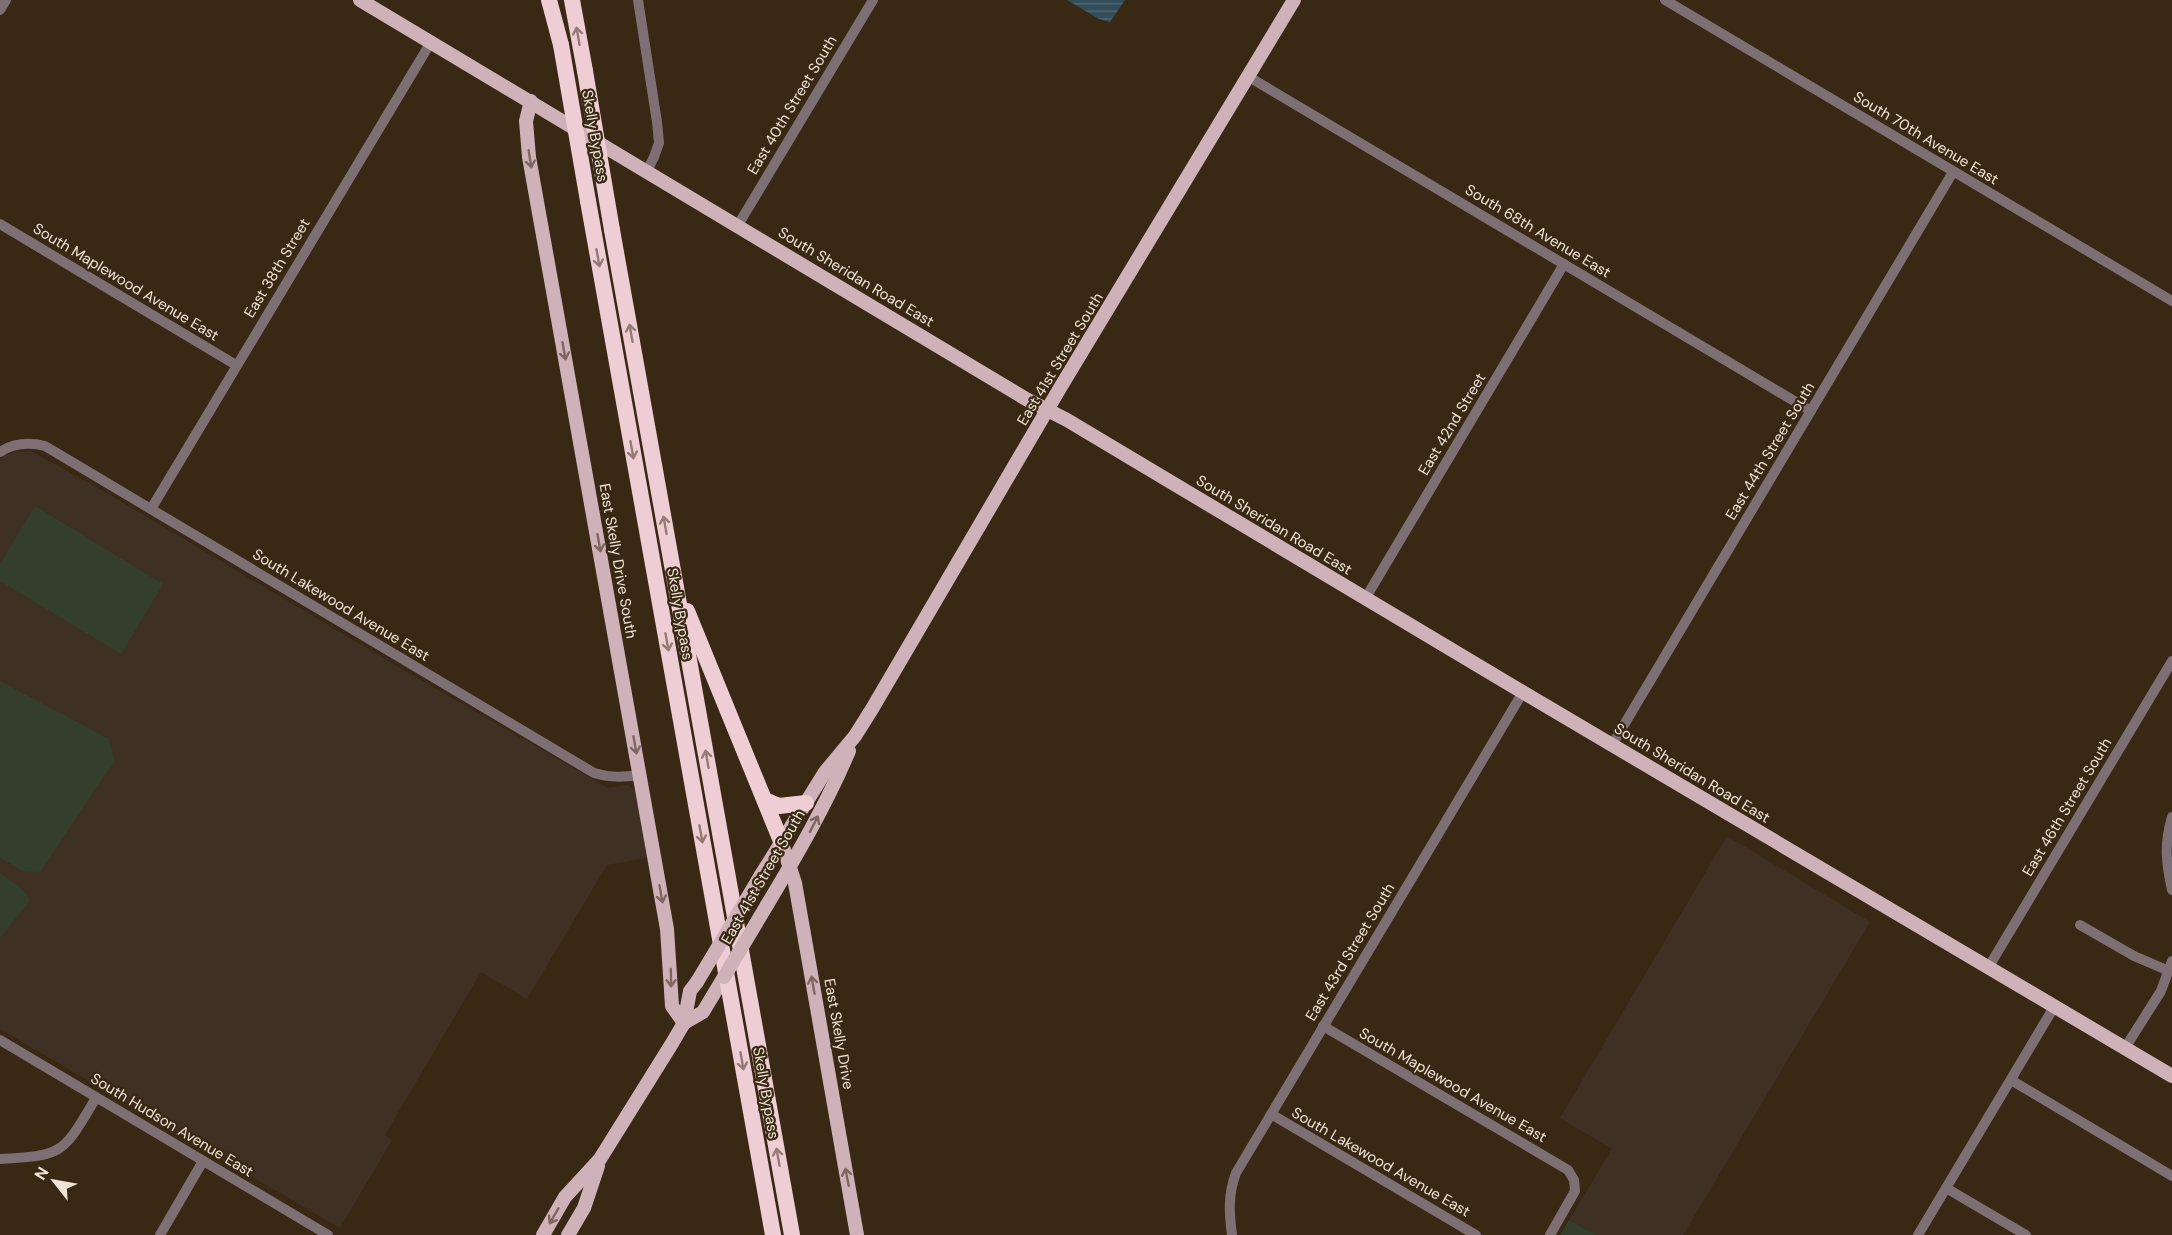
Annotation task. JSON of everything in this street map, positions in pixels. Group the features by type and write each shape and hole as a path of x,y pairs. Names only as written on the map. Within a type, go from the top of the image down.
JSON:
{"highway":[{"name":"Skelly Bypass","path":"551,0 561,45 773,1235"},
{"name":"Skelly Bypass","path":"572,0 792,1235"},
{"path":"675,583 781,841"},
{"path":"765,800 779,806 806,802"}],"main road":[{"name":"South Sheridan Road East","path":"360,0 1365,599 2172,1076"},
{"name":"East 41st Street South","path":"684,1023 702,1011 789,868 837,779 855,736 1294,0"},
{"name":"East Skelly Drive South","path":"531,101 526,132 529,157 667,929 672,1006 684,1023"},
{"name":"East 41st Street South","path":"543,1235 565,1197 600,1159 684,1023 690,991 825,772 855,736"},
{"name":"East Skelly Drive","path":"781,841 795,883 857,1235"},
{"name":"East 41st Street South","path":"568,1235 584,1208 600,1159"}],"street":[{"path":"0,10 6,0"},
{"path":"638,0 659,143 647,171"},
{"name":"East 40th Street South","path":"738,225 873,0"},
{"name":"South 70th Avenue East","path":"1665,0 2172,301"},
{"name":"East 38th Street","path":"151,509 431,42"},
{"name":"South 68th Avenue East","path":"1249,77 1811,411"},
{"name":"East 44th Street South","path":"1612,745 1953,172"},
{"name":"South Maplewood Avenue East","path":"0,224 236,365"},
{"name":"East 42nd Street","path":"1365,599 1564,264"},
{"name":"South Lakewood Avenue East","path":"0,452 8,447 30,442 45,446 594,773 623,777 640,775"},
{"name":"East 46th Street South","path":"1988,968 2172,661"},
{"name":"East 43rd Street South","path":"1232,1235 1229,1207 1232,1183 1523,692"},
{"path":"2172,817 2168,830 2166,867 2172,890"},
{"path":"2080,925 2134,956 2170,966 2161,991 2125,1048"},
{"path":"1918,1235 2054,1007"},
{"name":"South Maplewood Avenue East","path":"1323,1026 1568,1170 1574,1180 1575,1191 1550,1235"},
{"name":"South Hudson Avenue East","path":"0,1040 328,1235"},
{"path":"2011,1080 2172,1176"},
{"path":"0,1159 44,1156 64,1146 72,1138 96,1098"},
{"name":"South Lakewood Avenue East","path":"1271,1114 1476,1235"},
{"path":"159,1235 202,1161"},
{"path":"1946,1188 2026,1235"}],"shaded area":[{"path":"31,451 105,492 412,675 608,788 628,785 636,791 647,858 607,865 527,999 481,972 385,1135 392,1140 340,1228 0,1029 0,460 15,452"},
{"path":"1727,836 1870,922 1683,1235 1596,1235 1569,1220 1612,1149 1560,1118"}],"green space":[{"path":"35,506 163,584 121,654 0,581 0,564"},
{"path":"0,681 109,739 115,762 40,872 23,871 0,858"},
{"path":"0,873 22,889 30,900 0,938"},
{"path":"1569,1220 1596,1235 1560,1235"}],"water":[{"path":"1067,0 1125,0 1110,22 1099,19"}]}
